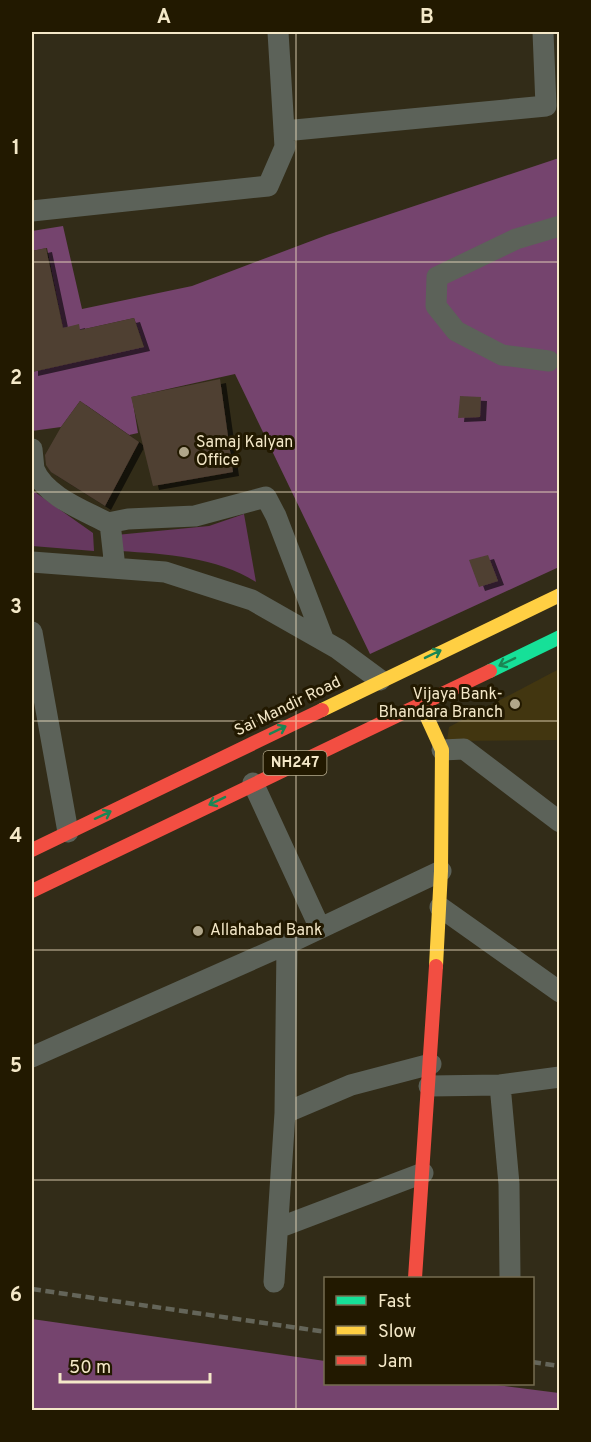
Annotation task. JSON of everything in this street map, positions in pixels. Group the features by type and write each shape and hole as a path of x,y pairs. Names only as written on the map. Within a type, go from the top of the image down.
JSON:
{"main road":[{"name":"Sai Mandir Road","path":"32,891 253,783 560,595"},
{"name":"Sai Mandir Road","path":"32,850 68,832 389,700 421,704 560,637"},
{"path":"415,1277 431,1064 441,871 442,750 421,704"}],"street":[{"path":"32,211 268,186 285,147 278,32"},
{"path":"284,131 553,105 543,32"},
{"path":"549,361 502,355 456,331 436,306 437,277 516,239 560,226"},
{"path":"33,456 39,480 68,502 110,523 128,519 195,516 266,497 276,516 324,641"},
{"path":"110,523 115,568"},
{"path":"32,562 165,572 252,600 324,641 389,700"},
{"path":"32,632 68,832"},
{"path":"442,750 464,749 560,822"},
{"path":"253,783 319,926"},
{"path":"32,1057 286,944 319,926 441,871"},
{"path":"440,907 560,992"},
{"path":"274,1282 285,1113 286,944"},
{"path":"285,1113 351,1085 431,1064"},
{"path":"429,1086 500,1085 560,1077"},
{"path":"500,1085 509,1184 510,1277"},
{"path":"278,1228 423,1173"}],"shaded area":[{"path":"559,158 559,567 370,654 235,374 132,397 138,433 129,435 80,401 61,427 32,431 32,372 144,346 134,318 80,330 63,328 47,248 32,251 32,231 63,226 82,309 192,286 327,235"},
{"path":"32,490 93,533 94,551 32,546"},
{"path":"244,514 256,582 208,562 120,551 116,535 209,526"},
{"path":"559,669 559,740 447,741 449,727"},
{"path":"32,1319 324,1361 324,1385 497,1385 559,1393 559,1410 32,1410"}],"building":[{"path":"46,248 63,328 79,324 80,330 134,318 144,347 32,372 32,251"},
{"path":"220,379 233,472 153,486 131,397"},
{"path":"460,396 481,397 480,417 458,418"},
{"path":"80,401 139,442 105,506 51,472 46,465 45,455 61,427"},
{"path":"488,555 498,581 479,587 469,560"}],"railway":[{"path":"32,1289 324,1332"},
{"path":"534,1362 560,1366"}],"traffic: fast":[{"path":"490,671 560,637"}],"traffic: slow":[{"path":"322,710 560,595"},
{"path":"421,704 442,750 441,871 436,966"}],"traffic: jam":[{"path":"32,891 490,671"},
{"path":"32,850 322,710"},
{"path":"415,1277 436,966"}],"place":[{"name":"Samaj Kalyan Office","path":"184,452"},
{"name":"Vijaya Bank- Bhandara Branch","path":"515,704"},
{"name":"Allahabad Bank","path":"198,931"}]}
